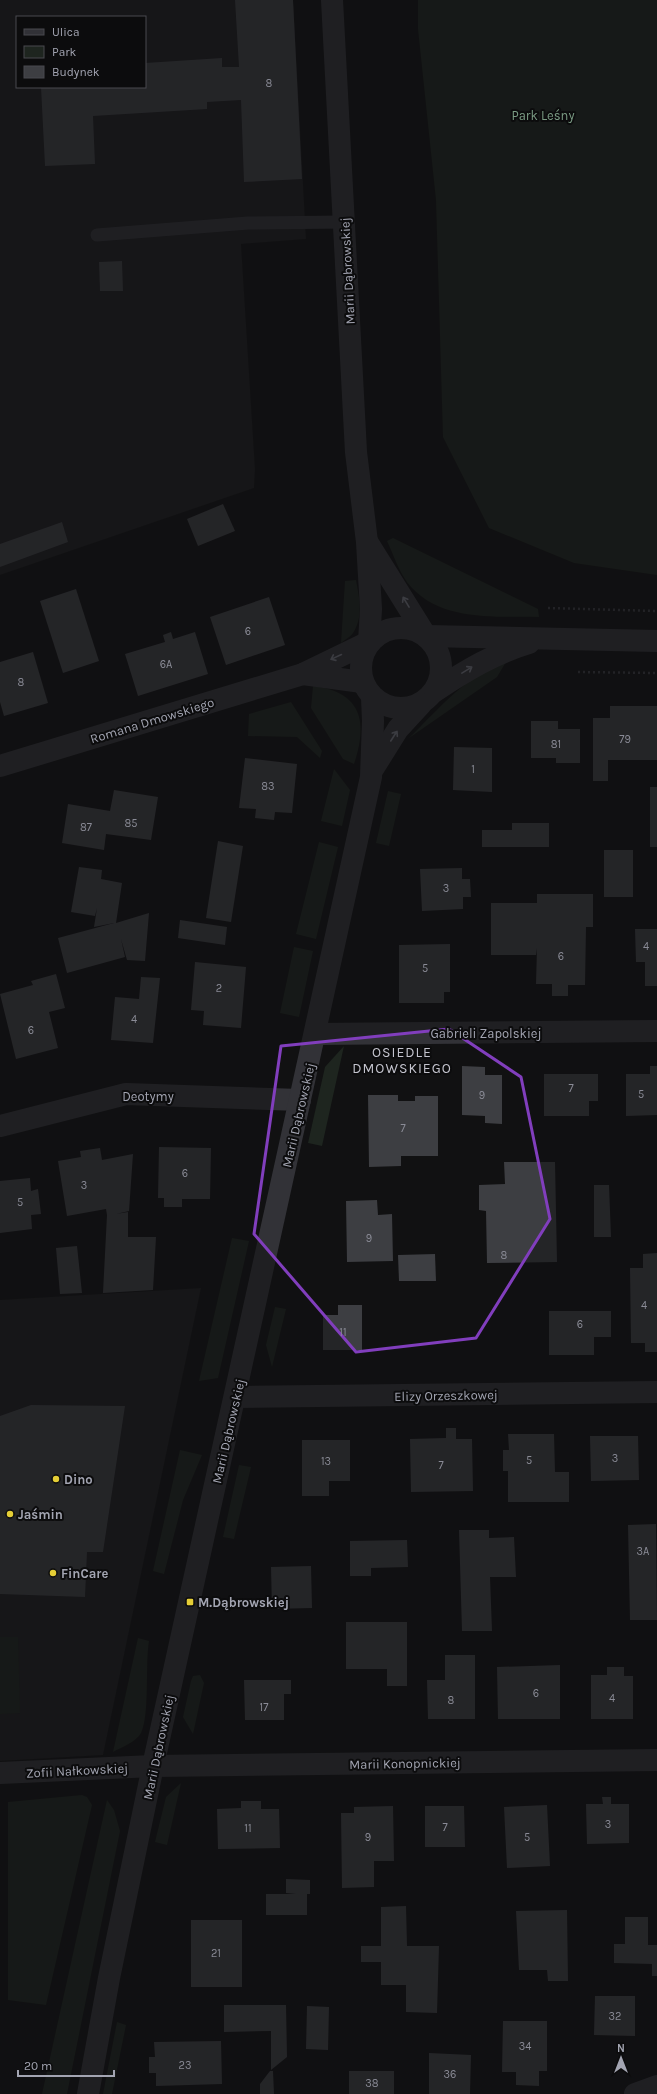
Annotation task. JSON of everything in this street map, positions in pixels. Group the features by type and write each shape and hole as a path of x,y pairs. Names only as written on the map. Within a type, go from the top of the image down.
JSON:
{"street":[{"name":"Marii Dąbrowskiej","path":"332,0 356,452 367,542 370,609 369,642"},
{"name":"Marii Dąbrowskiej","path":"367,542 426,636"},
{"path":"428,697 441,678 441,662 436,648 426,636 412,629 390,629 377,635 369,642 360,664 367,690 390,707 403,709 428,697 470,668 510,648 548,638"},
{"path":"426,636 657,641"},
{"name":"Romana Dmowskiego","path":"0,766 303,674 369,642"},
{"name":"Romana Dmowskiego","path":"303,674 367,690"},
{"name":"Marii Dąbrowskiej","path":"88,2094 109,1978 153,1766 236,1397 300,1100 316,1034 372,769 374,721 367,690"},
{"name":"Marii Dąbrowskiej","path":"372,769 398,729 428,697"},
{"name":"Gabrieli Zapolskiej","path":"316,1034 657,1032"},
{"name":"Deotymy","path":"0,1126 126,1094 300,1100"},
{"name":"Elizy Orzeszkowej","path":"236,1397 657,1392"},
{"name":"Marii Konopnickiej","path":"153,1766 657,1760"},
{"name":"Zofii Nałkowskiej","path":"0,1773 153,1766"},
{"path":"635,2094 657,2086"}],"lane":[{"path":"97,235 248,223 344,222"}],"path":[{"path":"548,608 657,611"},
{"path":"578,672 657,673"}],"highlighted area":[{"path":"449,1029 521,1077 550,1219 476,1338 356,1352 254,1234 281,1046"}],"shaded area":[{"path":"0,0 293,0 306,239 241,244 255,469 254,488 0,575"},
{"path":"201,1288 103,1755 0,1761 0,1300"}],"green space":[{"name":"Park Leśny","path":"418,0 657,0 657,575 574,563 489,528 443,437 436,200 418,29"},
{"path":"393,538 538,609 539,617 471,615 454,612 424,598 411,587 400,571 387,541"},
{"path":"356,580 360,607 359,620 353,633 341,643 345,581"},
{"path":"506,662 497,677 409,738 442,705 466,684 478,675"},
{"path":"313,686 329,689 342,695 351,702 357,712 360,722 360,735 354,764 343,759 311,708"},
{"path":"291,702 322,751 320,758 297,737 248,736 249,714"},
{"path":"334,769 350,790 342,826 321,821"},
{"path":"388,791 401,794 389,846 376,843"},
{"path":"319,842 338,847 316,939 296,934"},
{"path":"294,947 313,951 299,1017 280,1013"},
{"path":"344,1046 322,1146 308,1143 325,1067"},
{"path":"232,1238 249,1241 218,1378 199,1381"},
{"path":"275,1307 286,1309 272,1367 266,1345"},
{"path":"180,1450 202,1455 183,1500 164,1574 153,1571"},
{"path":"239,1465 251,1467 234,1539 223,1537"},
{"path":"0,1637 18,1637 20,1713 0,1714"},
{"path":"138,1638 149,1641 144,1725 141,1733 136,1739 113,1752"},
{"path":"200,1675 204,1683 193,1734 183,1717 193,1676"},
{"path":"181,1783 167,1845 155,1842 166,1797"},
{"path":"82,1795 87,1797 92,1805 46,2005 8,2000 8,1802"},
{"path":"107,1800 114,1810 120,1831 67,2094 42,2094"},
{"path":"117,2022 126,2025 112,2094 103,2094"}],"building":[{"path":"235,0 293,0 302,179 244,182 241,100 207,102 207,109 93,116 95,164 45,166 41,88 146,88 146,63 222,58 222,67 239,67"},
{"path":"122,261 123,291 100,291 99,262"},
{"path":"223,504 235,531 198,546 187,519"},
{"path":"62,522 68,542 0,567 0,544"},
{"path":"76,589 99,661 63,673 40,601"},
{"path":"269,597 285,645 226,665 210,617"},
{"path":"171,632 173,639 195,632 208,674 138,696 125,654 165,642 163,635"},
{"path":"33,652 48,703 4,716 0,702 0,662"},
{"path":"610,706 657,706 657,760 608,760 608,781 593,781 593,718 610,718"},
{"path":"531,721 558,721 558,729 580,729 580,763 556,763 556,758 531,758"},
{"path":"454,747 492,748 492,792 453,790"},
{"path":"245,758 297,764 292,813 275,812 274,820 255,818 256,809 239,808"},
{"path":"650,787 657,787 657,847 650,847"},
{"path":"114,790 158,797 151,840 106,834 104,850 62,843 68,804 110,811"},
{"path":"512,823 549,823 549,847 482,847 482,830 512,830"},
{"path":"218,841 243,846 231,922 206,918"},
{"path":"604,850 633,850 633,897 604,897"},
{"path":"79,867 102,870 101,879 122,883 116,923 149,913 145,961 127,960 121,939 125,957 67,973 58,938 114,923 94,927 97,908 95,916 71,912"},
{"path":"462,868 462,879 470,879 471,897 463,897 463,909 422,911 420,869"},
{"path":"537,894 593,894 593,927 586,927 585,985 568,985 568,996 552,996 552,984 536,984 537,948 536,955 491,955 491,903 537,903"},
{"path":"180,920 227,927 225,945 178,938"},
{"path":"635,929 657,929 657,986 645,986 645,962 636,962"},
{"path":"450,944 450,992 444,992 444,1003 399,1003 399,945"},
{"path":"195,962 246,967 241,1028 203,1025 204,1011 191,1010"},
{"path":"56,974 65,1008 49,1012 58,1048 16,1059 0,994 33,985 31,981"},
{"path":"141,977 160,978 153,1043 111,1040 115,997 139,999"},
{"path":"462,1066 485,1067 485,1075 502,1075 502,1124 485,1123 485,1116 462,1115"},
{"path":"650,1066 657,1066 657,1115 626,1116 626,1074 650,1074"},
{"path":"544,1074 598,1074 598,1101 589,1101 589,1116 544,1116"},
{"path":"368,1095 398,1095 398,1101 415,1101 415,1096 438,1096 438,1156 401,1156 401,1166 369,1167"},
{"path":"159,1147 211,1148 210,1199 182,1199 182,1207 164,1207 164,1198 158,1198"},
{"path":"100,1148 102,1160 133,1154 129,1211 116,1214 128,1212 128,1237 156,1237 153,1290 103,1293 107,1215 106,1209 67,1216 58,1161 81,1157 80,1151"},
{"path":"504,1162 555,1162 557,1262 487,1263 486,1211 479,1210 479,1185 505,1184"},
{"path":"30,1178 31,1191 38,1189 41,1214 31,1215 32,1229 0,1233 0,1181"},
{"path":"594,1185 609,1185 611,1237 594,1237"},
{"path":"377,1200 378,1215 392,1214 393,1261 347,1262 346,1201"},
{"path":"77,1246 82,1293 60,1294 56,1248"},
{"path":"657,1253 657,1352 645,1352 645,1343 631,1343 630,1268 643,1268 643,1254"},
{"path":"435,1254 436,1281 399,1281 398,1255"},
{"path":"338,1305 362,1305 362,1350 323,1350 323,1315 338,1315"},
{"path":"549,1311 611,1311 611,1337 594,1337 594,1355 549,1355"},
{"path":"31,1405 125,1406 103,1552 87,1552 85,1597 0,1594 0,1416"},
{"path":"446,1428 456,1428 456,1439 472,1439 473,1491 411,1492 410,1439 446,1438"},
{"path":"508,1434 554,1434 555,1472 569,1472 569,1502 508,1502 508,1471 503,1471 503,1450 509,1450"},
{"path":"590,1436 638,1436 639,1480 591,1481"},
{"path":"302,1440 350,1440 350,1481 329,1481 329,1496 302,1496"},
{"path":"656,1524 657,1620 630,1620 628,1525"},
{"path":"459,1530 489,1530 489,1538 514,1537 516,1577 490,1577 492,1631 462,1631"},
{"path":"407,1540 408,1567 371,1568 371,1576 350,1576 350,1541"},
{"path":"311,1566 312,1608 272,1609 271,1567"},
{"path":"346,1622 407,1622 407,1686 387,1686 387,1669 346,1669"},
{"path":"445,1655 475,1655 475,1719 428,1719 427,1680 445,1680"},
{"path":"560,1665 560,1719 498,1719 497,1667"},
{"path":"607,1667 624,1667 624,1676 633,1676 633,1719 591,1719 591,1675 607,1675"},
{"path":"244,1680 291,1680 291,1694 284,1694 284,1720 245,1720"},
{"path":"602,1797 611,1797 611,1804 629,1804 629,1843 587,1844 586,1804 603,1804"},
{"path":"241,1801 261,1801 261,1809 279,1809 280,1848 218,1849 217,1809 241,1808"},
{"path":"547,1805 550,1866 507,1868 504,1807"},
{"path":"393,1806 394,1861 374,1861 374,1887 342,1888 341,1813 354,1813 354,1807"},
{"path":"425,1806 464,1806 465,1847 425,1847"},
{"path":"286,1879 310,1880 310,1894 307,1894 307,1915 266,1915 266,1894 296,1894 286,1893"},
{"path":"406,1906 407,1946 439,1946 437,2013 406,2012 406,1985 381,1985 381,1962 361,1962 361,1946 381,1946 381,1907"},
{"path":"567,1910 568,1981 548,1981 547,1970 519,1970 516,1911"},
{"path":"625,1917 648,1917 648,1945 657,1945 657,1976 652,1976 652,1964 614,1963 614,1944 625,1944"},
{"path":"191,1920 242,1920 242,1987 191,1987"},
{"path":"595,1996 635,1996 635,2036 594,2035"},
{"path":"224,2005 286,2005 287,2057 271,2070 271,2031 224,2032"},
{"path":"307,2006 329,2007 328,2050 306,2049"},
{"path":"503,2021 547,2021 547,2071 539,2071 539,2086 516,2085 516,2072 502,2072"},
{"path":"221,2041 222,2084 156,2086 156,2073 149,2073 149,2057 155,2057 154,2042"},
{"path":"429,2053 471,2055 470,2094 429,2094"},
{"path":"270,2071 273,2071 274,2094 260,2094 260,2084"},
{"path":"349,2071 394,2071 394,2094 349,2094"}],"place":[{"name":"Dino","path":"56,1479"},
{"name":"Jaśmin","path":"10,1514"},
{"name":"FinCare","path":"53,1573"},
{"name":"M.Dąbrowskiej","path":"190,1602"}],"district":[{"name":"OSIEDLE DMOWSKIEGO","path":"402,1060"}]}
